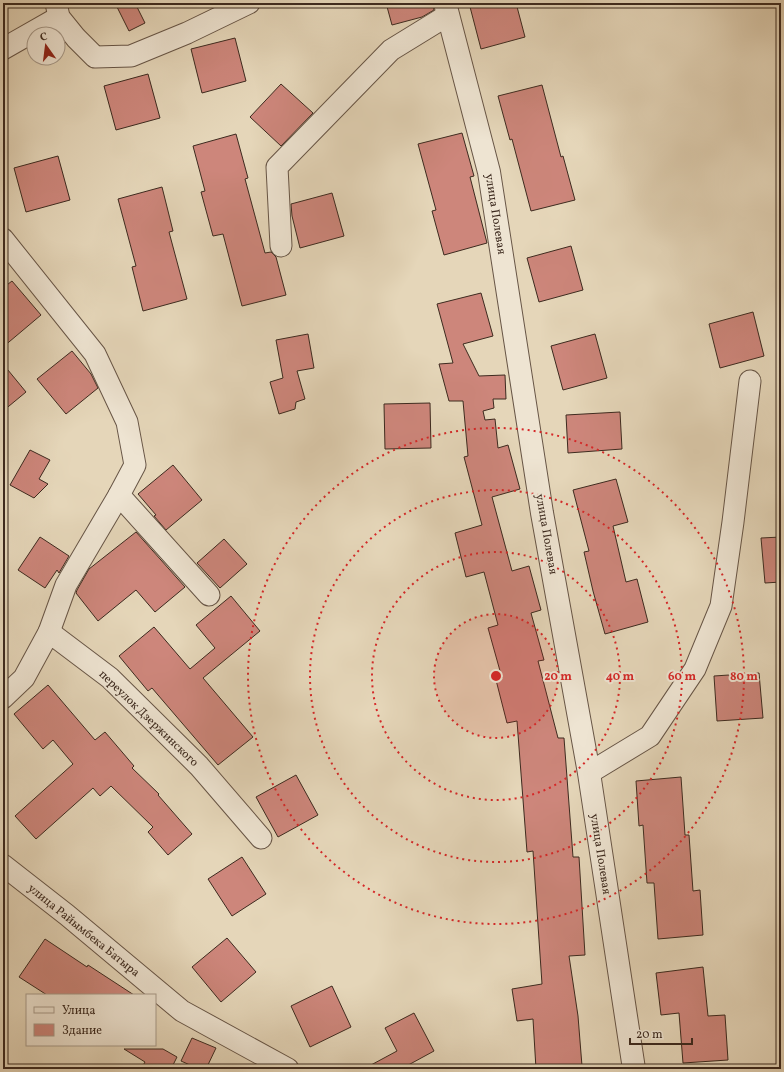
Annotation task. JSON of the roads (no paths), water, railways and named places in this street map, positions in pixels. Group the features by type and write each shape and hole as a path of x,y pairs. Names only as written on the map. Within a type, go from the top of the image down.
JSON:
{"street":[{"path":"3,49 57,10 76,38 95,57 131,56 187,33 249,3"},
{"path":"281,246 277,166 391,50 447,9"},
{"name":"улица Полевая","path":"447,9 489,172 542,513 589,773 634,1069"},
{"path":"3,698 24,678 49,632 66,585 135,465 127,422 95,354 4,242"},
{"path":"589,773 650,736 695,669 721,606 750,381"},
{"path":"119,495 209,595"},
{"name":"переулок Дзержинского","path":"49,632 110,678 199,766 261,838"},
{"name":"улица Райымбека Батыра","path":"3,864 67,915 182,1011 288,1069"}]}
